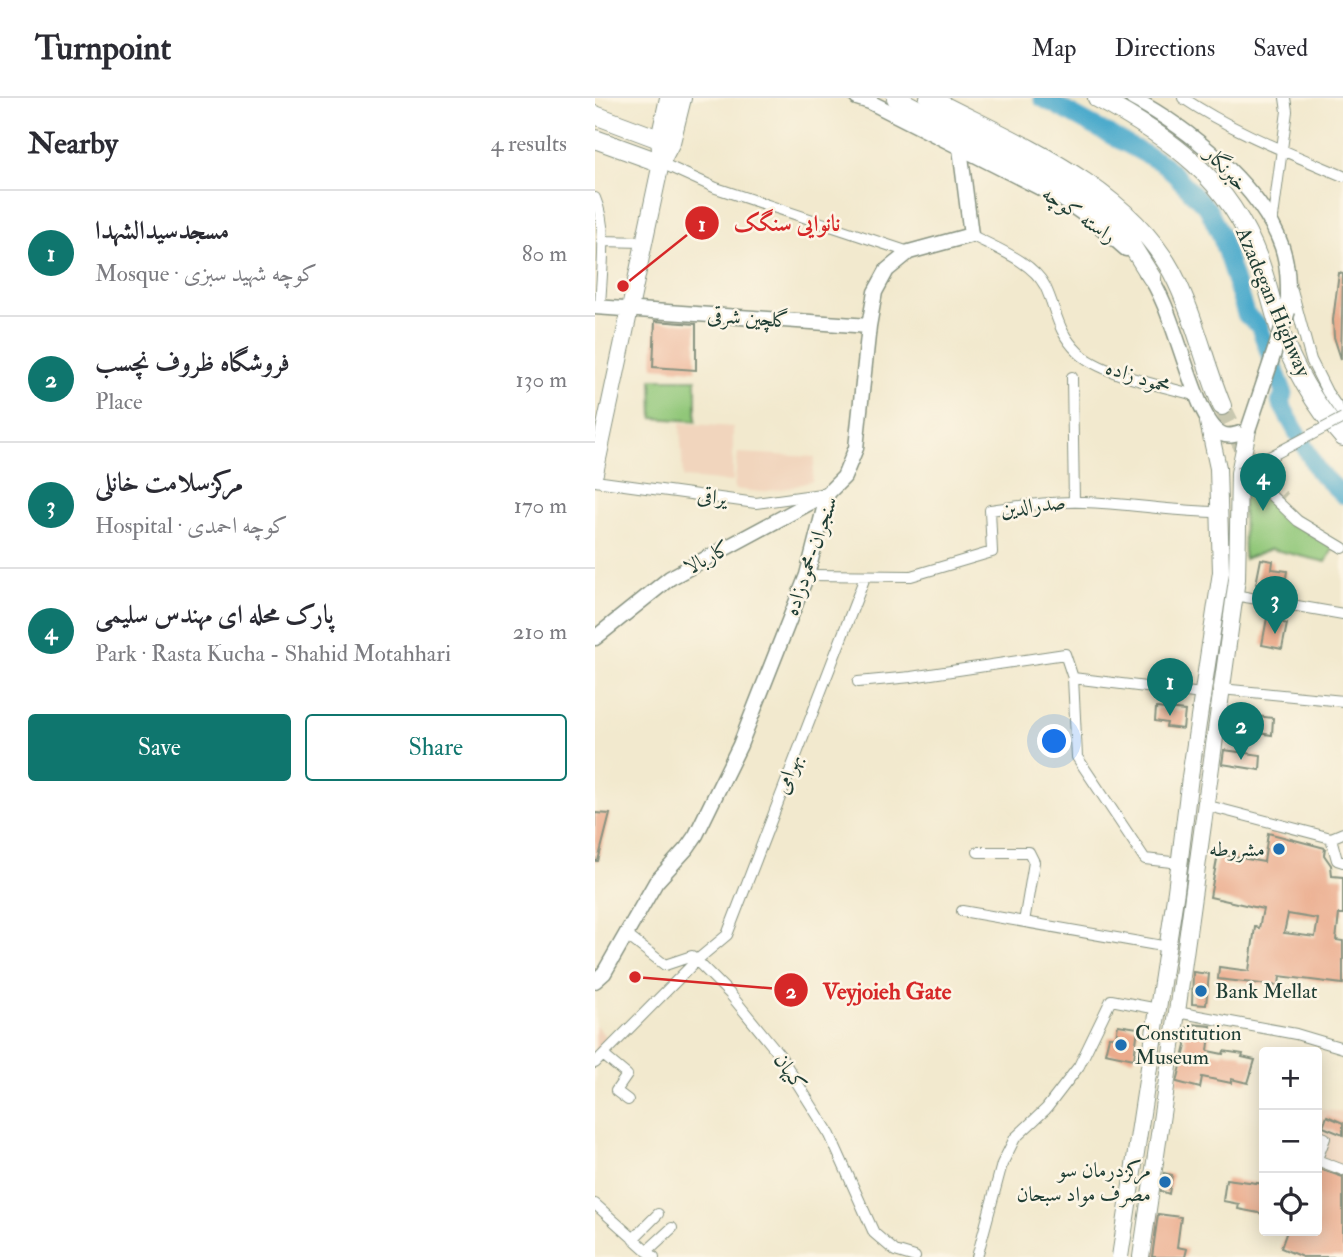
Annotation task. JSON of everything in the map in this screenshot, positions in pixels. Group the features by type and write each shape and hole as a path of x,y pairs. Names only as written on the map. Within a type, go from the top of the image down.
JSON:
{"highway":[{"path":"896,98 1062,184 1093,205 1132,246 1152,278"},
{"path":"929,98 1086,183 1120,207 1150,239 1172,272 1187,306 1222,406"},
{"name":"Azadegan Highway","path":"1097,98 1146,124 1175,146 1203,170 1225,198 1244,228 1258,259 1294,364 1318,404 1343,437"},
{"path":"595,115 659,139"},
{"path":"595,139 661,163"}],"main road":[{"path":"661,163 659,139 681,98"},
{"path":"595,472 661,163 672,142 681,98"},
{"path":"1120,1257 1168,947 1220,577 1218,474 1208,422"},
{"path":"1141,1257 1235,587 1240,513 1239,473 1248,430"},
{"path":"1218,474 1222,466 1228,463 1239,473"},
{"path":"1220,512 1240,513"},
{"path":"1220,577 1235,587"},
{"path":"1158,1009 1177,1012"}],"street":[{"name":"راسته کوچه","path":"857,98 870,102 1062,199 1122,244 1152,278 1172,320 1208,422"},
{"name":"خبرنگار","path":"1132,98 1199,141 1242,183 1272,225 1282,247 1288,273 1288,311 1248,430"},
{"path":"1183,98 1202,111 1281,150 1343,176"},
{"path":"1272,225 1287,111 1285,98"},
{"path":"960,148 971,235"},
{"path":"661,163 716,188 909,252"},
{"path":"595,198 602,241 598,259 597,307"},
{"name":"سنجران-محمودزاده","path":"595,981 604,973 656,882 696,835 740,745 807,575 828,493 845,477 856,448 875,292 887,270 909,252 971,235"},
{"name":"محمود زاده","path":"971,235 1033,270 1044,286 1058,326 1079,353 1103,369 1198,396"},
{"path":"602,241 643,242"},
{"path":"1239,473 1343,416 1311,360 1288,273"},
{"name":"گلچین شرقی","path":"597,307 869,326"},
{"path":"1072,377 1074,502"},
{"path":"1208,422 1222,434 1234,436 1248,430"},
{"path":"1239,473 1258,483 1298,521 1343,548"},
{"name":"یراقی","path":"595,481 756,503 828,493"},
{"name":"کاربالا","path":"595,638 670,578 828,493"},
{"name":"صدرالدین","path":"807,575 911,576 992,552 990,510 1074,502 1184,512 1220,512"},
{"name":"بهرامی","path":"599,1059 697,960 727,934 865,576"},
{"path":"1235,587 1343,614"},
{"path":"858,682 911,677 1065,654 1073,678 1077,757 1145,859 1180,863"},
{"path":"1073,678 1202,694"},
{"path":"1221,689 1343,701"},
{"path":"1205,805 1331,838 1343,833"},
{"path":"1331,838 1337,860 1343,862"},
{"path":"978,852 1029,852 1034,862 1024,922"},
{"path":"962,911 1168,947"},
{"path":"625,934 665,965 692,956 697,960"},
{"name":"کیهان","path":"697,960 730,994 779,1054 830,1135 874,1233 895,1251 915,1257"},
{"path":"977,1257 1002,1164 1015,1138 1034,1122 1079,1066 1111,1000 1158,1009"},
{"path":"1177,1012 1296,1034 1343,1048"},
{"path":"599,1059 627,1076 616,1091 628,1100"},
{"path":"1322,1161 1343,1170"},
{"path":"595,1204 650,1254 672,1228"},
{"path":"633,1239 658,1214"}],"shaded area":[{"path":"680,423 733,427 733,482 683,478"},
{"path":"738,453 815,457 812,481 760,492 734,489"},
{"path":"595,1025 610,1041 595,1057"},
{"path":"1322,1110 1343,1112 1343,1257 1287,1236 1322,1236"}],"green space":[{"path":"652,379 696,379 696,421 653,418"},
{"path":"1243,481 1334,547 1326,562 1271,549 1244,559"}],"building":[{"path":"1339,273 1343,274 1341,359 1334,337 1333,320"},
{"path":"655,321 696,324 696,370 653,367"},
{"path":"1261,559 1273,561 1272,569 1287,571 1284,590 1256,584"},
{"path":"1267,618 1287,624 1282,649 1262,645"},
{"path":"1156,708 1185,711 1183,729 1166,727 1167,723 1155,721"},
{"path":"1234,713 1273,718 1272,735 1232,729"},
{"path":"1224,750 1261,755 1260,770 1222,764"},
{"path":"595,813 610,814 598,861 595,861"},
{"path":"1268,833 1325,848 1324,855 1331,865 1332,876 1343,877 1343,914 1339,914 1336,940 1343,941 1343,984 1280,976 1279,986 1218,979 1219,967 1249,971 1255,927 1259,928 1263,909 1210,897 1218,854 1264,862","holes":["1288,914 1318,919 1315,937 1284,933"]},
{"name":"Bank Mellat","path":"1193,972 1209,974 1206,1005 1192,1004"},
{"path":"1190,1024 1211,1026 1208,1051 1243,1054 1242,1057 1255,1060 1248,1083 1231,1079 1231,1083 1202,1077 1200,1088 1177,1082 1186,1046 1185,1028 1190,1027"},
{"name":"Constitution Museum","path":"1118,1025 1138,1028 1134,1059 1105,1053 1109,1037 1116,1037"},
{"path":"1327,1116 1343,1123 1343,1135 1323,1127"},
{"path":"1322,1170 1343,1177 1343,1257 1302,1257 1281,1248 1285,1236 1322,1236"},
{"name":"مرکزدرمان سو مصرف مواد سبحان","path":"1164,1173 1172,1175 1169,1194 1161,1191"},
{"path":"1226,1179 1259,1183 1259,1213 1238,1209 1239,1204 1223,1201"},
{"path":"1158,1214 1181,1217 1177,1247 1187,1249 1185,1257 1152,1257"}],"waterway":[{"path":"1042,98 1165,165 1208,209 1220,234 1246,315 1259,326 1284,393 1280,402 1318,471 1343,495"}],"tunnel":[{"path":"1222,406 1255,468 1282,500"}],"place":[{"name":"نانوایی سنگک","path":"623,286"},
{"name":"پارک محله ای مهندس سلیمی","path":"1263,511"},
{"name":"مرکزسلامت خانلی","path":"1275,634"},
{"name":"مسجدسیدالشهدا","path":"1170,716"},
{"name":"فروشگاه ظروف نچسب","path":"1241,760"},
{"name":"مشروطه","path":"1279,849"},
{"name":"Veyjoieh Gate","path":"635,977"},
{"name":"Bank Mellat","path":"1201,991"},
{"name":"Constitution Museum","path":"1121,1045"},
{"name":"مرکزدرمان سو مصرف مواد سبحان","path":"1165,1182"}]}
